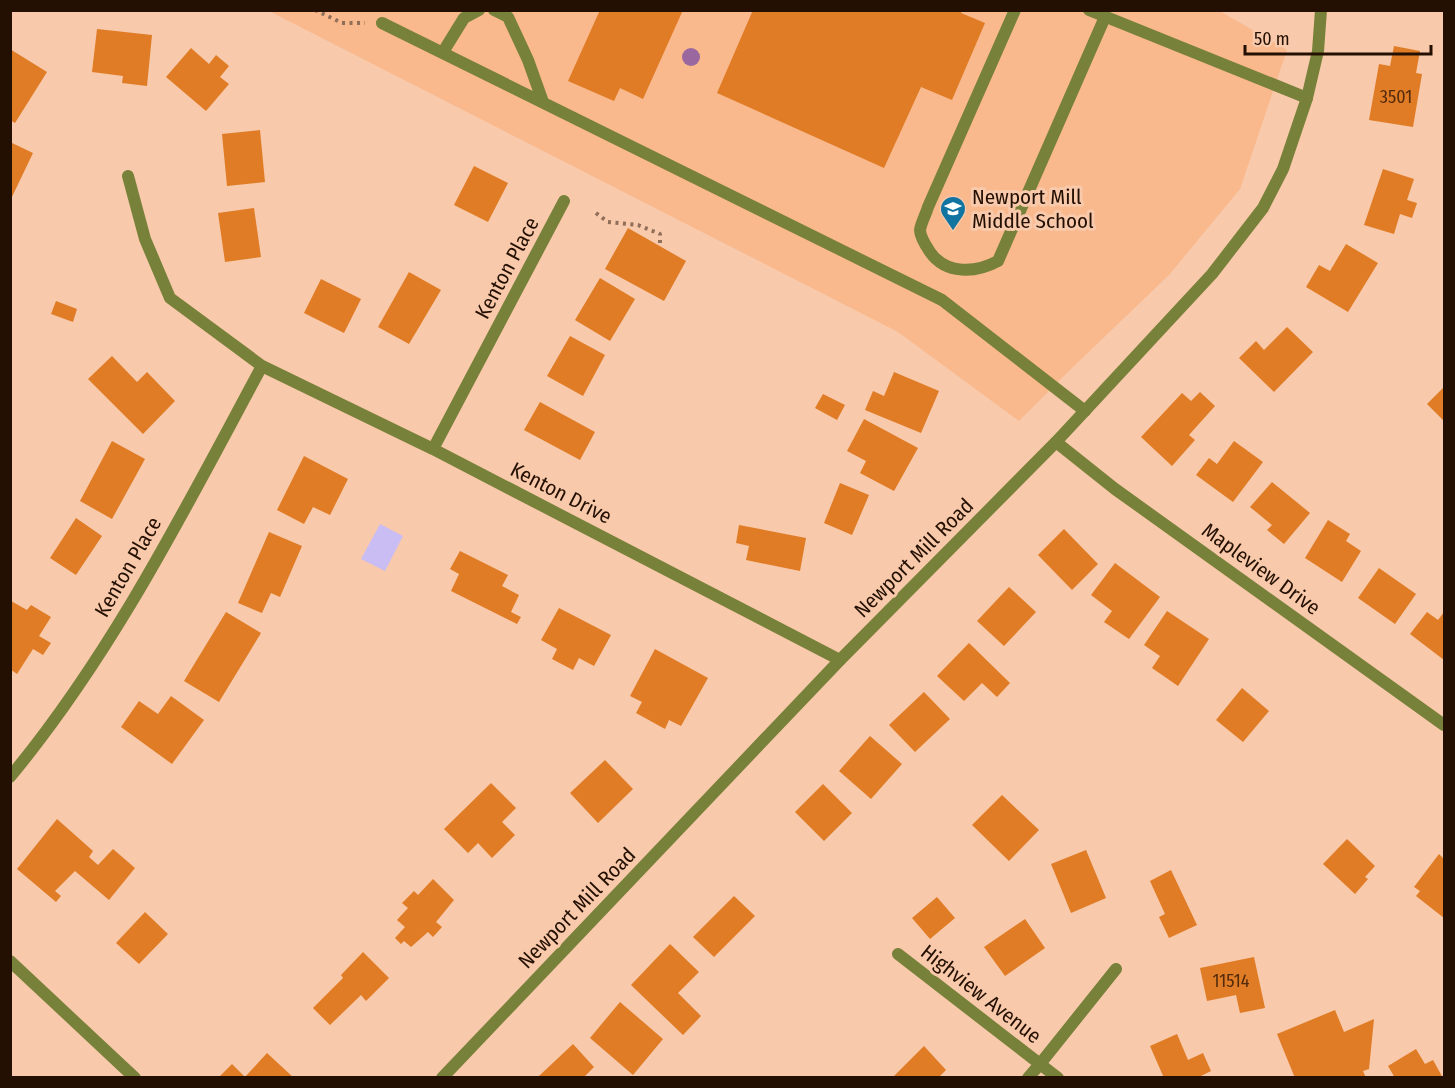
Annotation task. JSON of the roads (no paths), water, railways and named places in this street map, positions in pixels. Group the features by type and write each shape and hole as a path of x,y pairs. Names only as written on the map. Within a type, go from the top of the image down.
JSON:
{"street":[{"path":"443,52 464,18 479,10"},
{"path":"494,10 508,17 528,60 543,102"},
{"path":"1015,10 920,230 924,244 932,256 944,265 957,270 972,271 985,268 998,261 1105,17"},
{"path":"1089,10 1307,98"},
{"name":"Newport Mill Road","path":"442,1077 840,660 1056,442 1212,274 1263,208 1283,169 1307,98 1318,51 1321,10"},
{"path":"382,23 942,300 1085,411"},
{"name":"Kenton Drive","path":"128,176 145,239 170,298 262,366 433,449 840,660"},
{"name":"Kenton Place","path":"433,449 564,201"},
{"name":"Kenton Place","path":"10,777 36,746 105,644 159,557 262,366"},
{"name":"Mapleview Drive","path":"1056,442 1115,489 1444,725"},
{"name":"Highview Avenue","path":"898,954 1058,1077"},
{"path":"10,962 135,1077"},
{"name":"Highview Avenue","path":"1040,1064 1116,969"},
{"path":"1028,1077 1040,1064"}],"place":[{"name":"Newport Mill Middle School","path":"953,232"}]}
